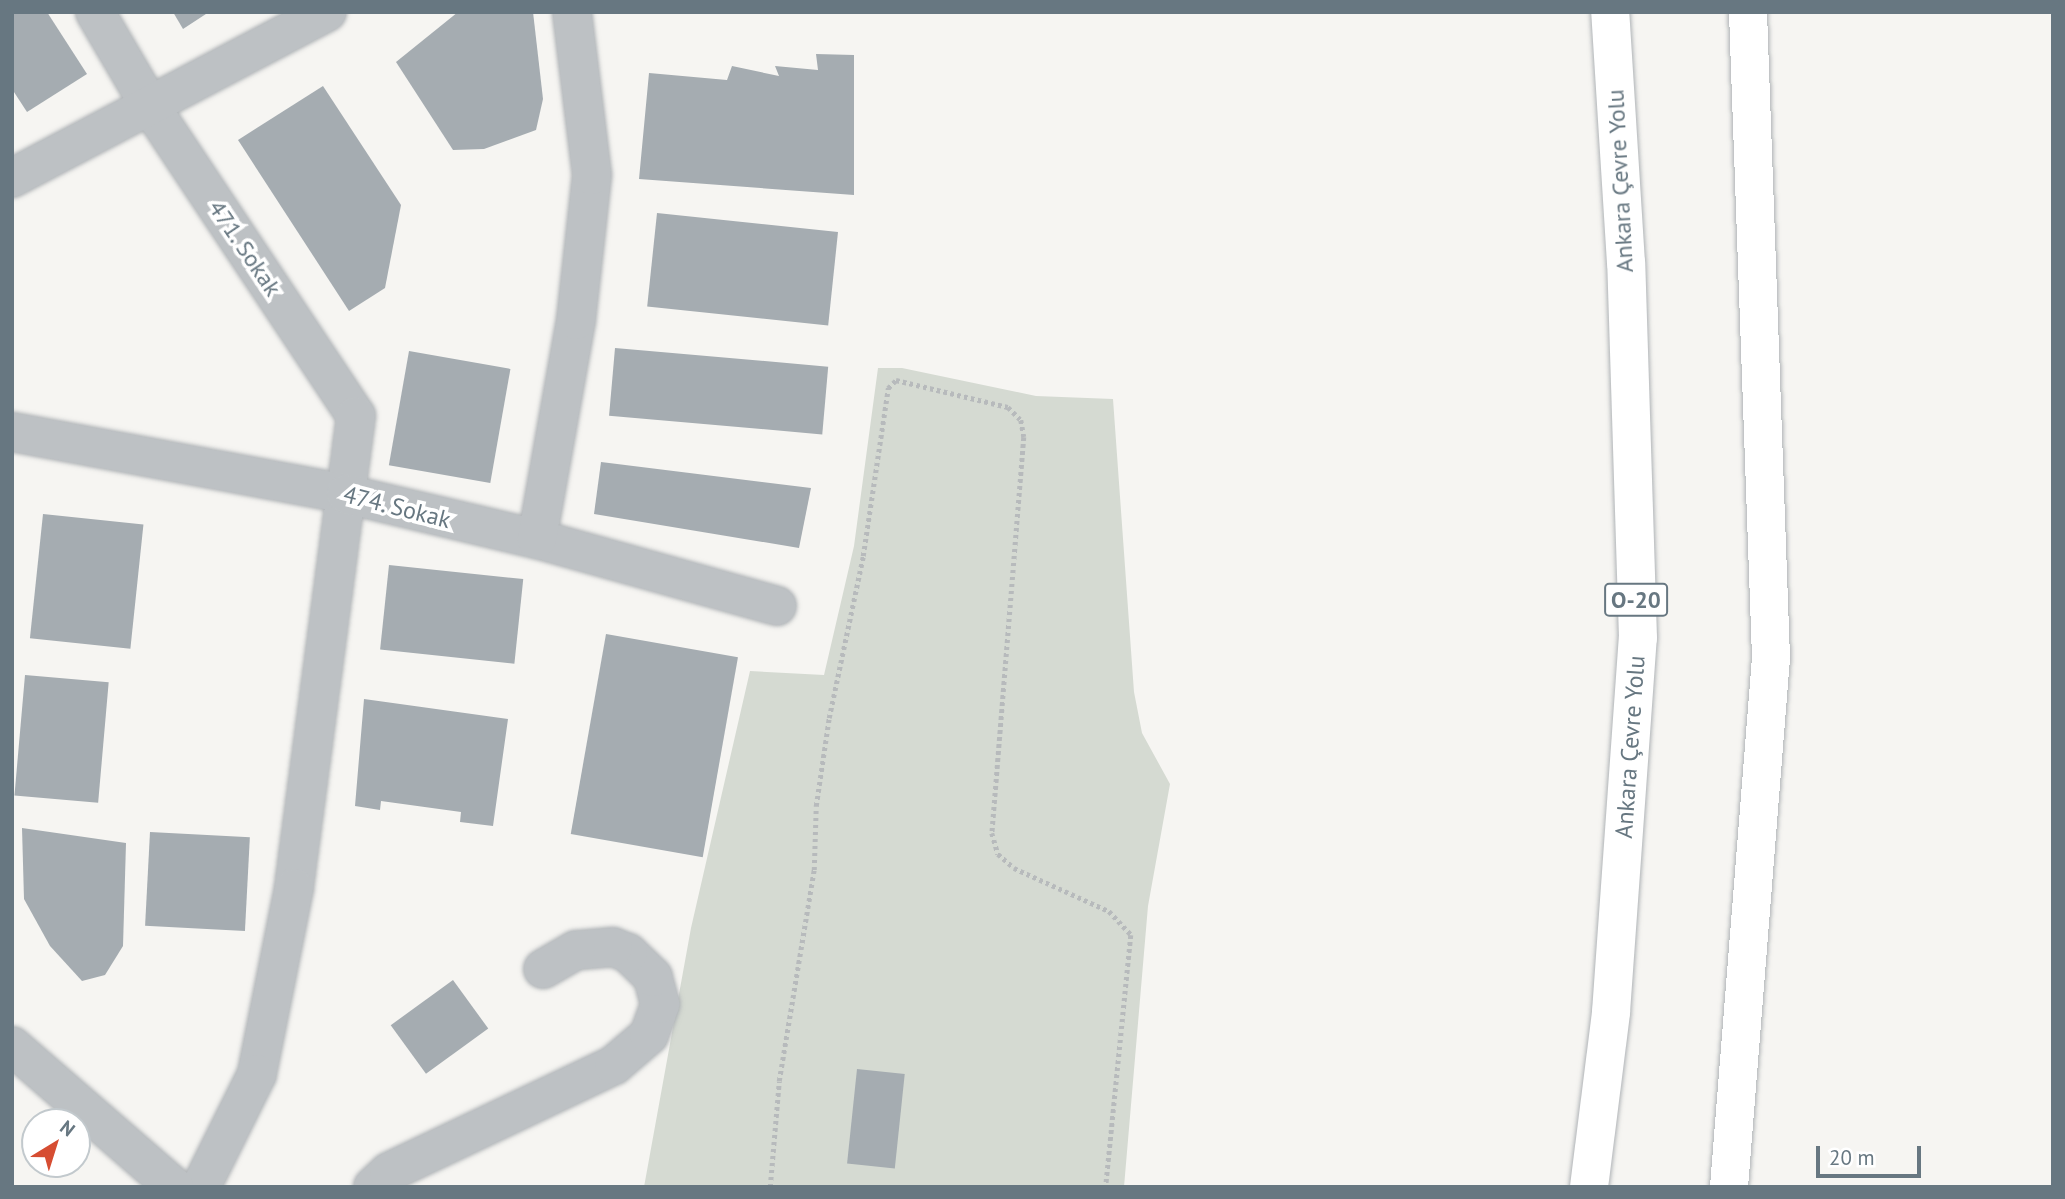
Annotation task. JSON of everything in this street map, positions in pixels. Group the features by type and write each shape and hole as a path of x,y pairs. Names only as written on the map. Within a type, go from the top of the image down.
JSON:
{"highway":[{"name":"Ankara Çevre Yolu","path":"1589,1187 1611,1012 1637,638 1626,262 1610,12"},
{"path":"1728,1187 1771,658 1748,12"}],"street":[{"name":"471. Sokak","path":"95,12 150,106 356,416 294,888 257,1074 201,1187"},
{"path":"12,178 327,12"},
{"path":"537,539 576,320 592,176 572,12"},
{"name":"474. Sokak","path":"12,432 346,494 537,539 777,606"},
{"path":"373,1187 390,1172 614,1065 649,1035 660,1004 653,977 628,953 613,947 576,950 543,969"},
{"path":"12,1046 174,1187"}],"path":[{"path":"770,1187 779,1080 814,870 816,806 829,718 863,556 888,388 896,380 1008,407 1021,420 1024,437 992,832 998,854 1014,868 1109,911 1131,935 1106,1187"}],"shaded area":[{"path":"878,368 902,368 1036,396 1113,399 1134,692 1142,733 1170,784 1148,906 1124,1187 644,1187 691,928 750,671 824,675 854,546"}],"building":[{"path":"12,12 47,12 87,74 27,112 12,89"},
{"path":"173,12 209,12 183,29"},
{"path":"458,12 533,12 543,99 536,130 484,149 453,150 396,62"},
{"path":"816,54 854,55 854,195 639,179 649,73 727,80 732,66 779,76 775,66 818,70"},
{"path":"323,86 401,205 385,288 349,311 238,140"},
{"path":"657,213 838,232 828,326 647,306"},
{"path":"615,348 828,367 822,434 609,416"},
{"path":"409,351 510,369 490,483 389,465"},
{"path":"601,462 811,488 799,548 594,514"},
{"path":"43,514 143,525 130,649 30,638"},
{"path":"389,565 523,579 514,664 380,650"},
{"path":"606,634 738,657 703,857 571,834"},
{"path":"25,675 109,682 98,803 14,796"},
{"path":"364,699 508,719 493,826 460,822 461,812 381,801 380,810 355,806"},
{"path":"22,828 126,843 123,946 105,975 82,981 50,946 24,899"},
{"path":"150,832 250,837 245,931 145,926"},
{"path":"453,980 488,1029 426,1074 391,1025"},
{"path":"857,1069 905,1074 895,1168 847,1163"}]}
